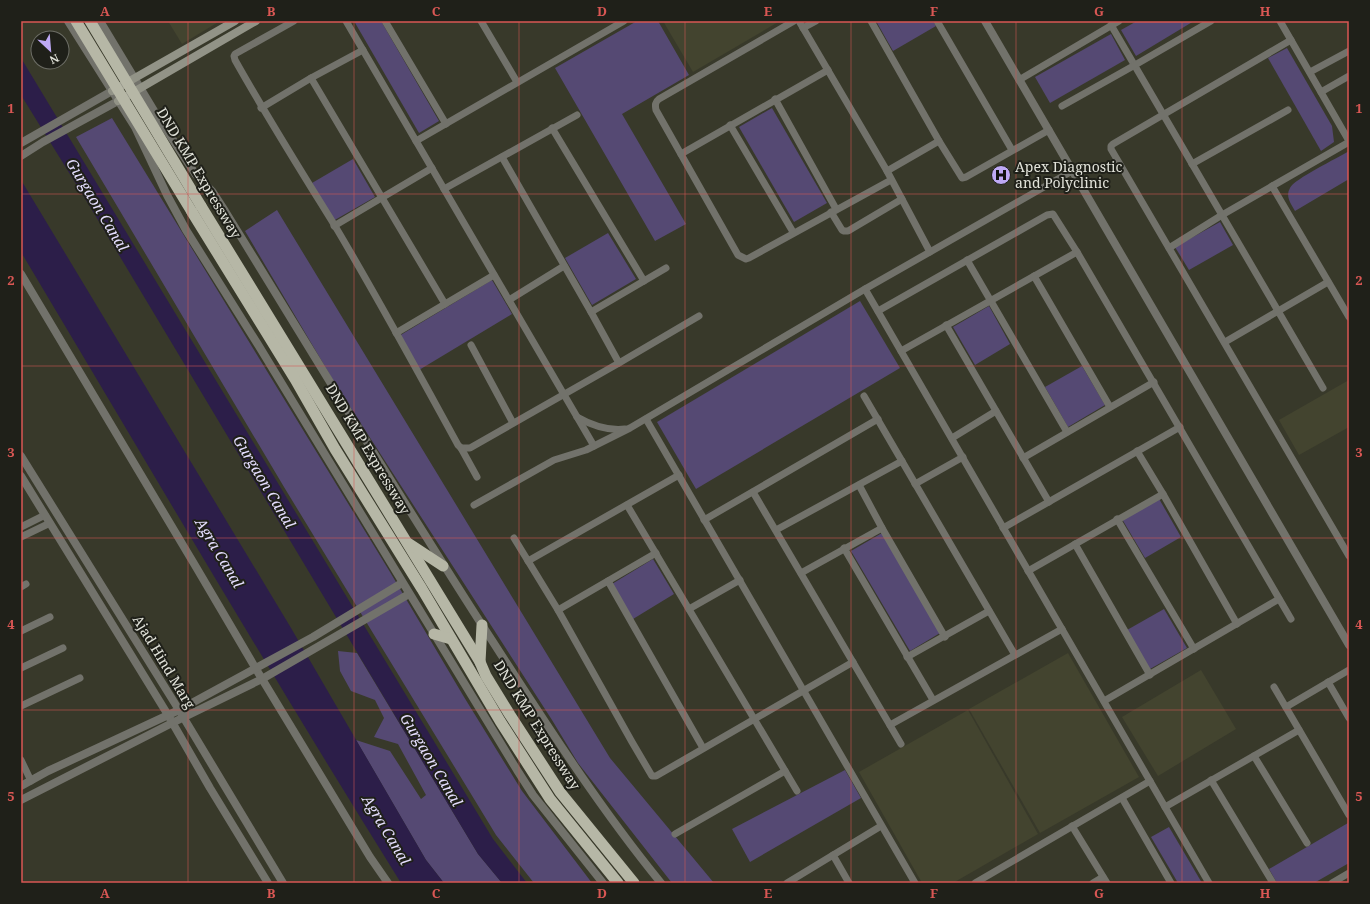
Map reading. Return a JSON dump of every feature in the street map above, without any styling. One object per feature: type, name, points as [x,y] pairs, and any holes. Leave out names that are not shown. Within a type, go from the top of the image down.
[{"type":"highway","name":"DND KMP Expressway","points":[[76,21],[406,542],[480,662],[486,676],[510,715],[560,792],[634,883]]},
{"type":"highway","name":"DND KMP Expressway","points":[[90,21],[196,209],[335,449],[422,589],[500,721],[550,799],[618,883]]},
{"type":"highway","points":[[406,542],[443,566]]},
{"type":"highway","points":[[480,662],[482,625]]},
{"type":"highway","points":[[434,634],[451,639]]},
{"type":"main road","points":[[112,91],[235,21]]},
{"type":"main road","points":[[118,101],[256,21]]},
{"type":"street","points":[[68,21],[135,127],[167,196],[186,230],[533,795],[603,883]]},
{"type":"street","points":[[100,21],[156,114],[196,175],[212,191],[225,211],[443,566],[572,763],[637,854],[661,883]]},
{"type":"street","points":[[294,21],[234,56],[235,60],[396,333],[477,478]]},
{"type":"street","points":[[346,21],[594,446]]},
{"type":"street","points":[[385,21],[446,124]]},
{"type":"street","points":[[481,21],[517,82]]},
{"type":"street","points":[[416,141],[624,21]]},
{"type":"street","points":[[794,21],[656,101],[656,110],[738,255],[742,258],[749,258],[793,232],[891,180]]},
{"type":"street","points":[[799,21],[887,171],[930,252]]},
{"type":"street","points":[[804,28],[816,21]]},
{"type":"street","points":[[871,21],[960,176],[964,178],[1049,130]]},
{"type":"street","points":[[937,21],[1012,150]]},
{"type":"street","points":[[986,21],[1349,645]]},
{"type":"street","points":[[1019,80],[1119,21]]},
{"type":"street","points":[[1062,106],[1211,21]]},
{"type":"street","points":[[1169,248],[1222,215],[1349,142],[1280,21]]},
{"type":"street","points":[[1111,25],[1323,388]]},
{"type":"street","points":[[1291,40],[1113,144],[1111,149],[1349,556]]},
{"type":"street","points":[[262,108],[311,78],[363,50]]},
{"type":"street","points":[[1310,72],[1349,51]]},
{"type":"street","points":[[682,154],[775,99],[828,70]]},
{"type":"street","points":[[1321,92],[1349,76]]},
{"type":"street","points":[[311,78],[445,304]]},
{"type":"street","points":[[29,152],[22,142],[112,91]]},
{"type":"street","points":[[775,99],[834,210],[842,230],[848,231],[902,199]]},
{"type":"street","points":[[21,156],[43,142],[118,101]]},
{"type":"street","points":[[1192,164],[1288,110]]},
{"type":"street","points":[[444,190],[577,115]]},
{"type":"street","points":[[730,125],[793,232]]},
{"type":"street","points":[[552,128],[644,281]]},
{"type":"street","points":[[887,171],[939,141]]},
{"type":"street","points":[[502,157],[619,363]]},
{"type":"street","points":[[334,226],[432,168]]},
{"type":"street","points":[[474,506],[554,460],[579,453],[630,428],[865,289],[1072,171]]},
{"type":"street","points":[[1272,186],[1328,282],[1346,305],[1349,317]]},
{"type":"street","points":[[878,311],[1050,214],[1055,216],[1154,382],[1291,619]]},
{"type":"street","points":[[901,350],[1077,252]]},
{"type":"street","points":[[967,260],[1067,432]]},
{"type":"street","points":[[509,300],[564,266]]},
{"type":"street","points":[[591,312],[666,268]]},
{"type":"street","points":[[21,274],[188,553],[266,677],[370,857],[388,883]]},
{"type":"street","points":[[396,333],[494,275]]},
{"type":"street","points":[[1034,276],[1110,408]]},
{"type":"street","points":[[1225,342],[1328,282]]},
{"type":"street","points":[[865,289],[1209,883]]},
{"type":"street","points":[[461,448],[470,448],[699,316]]},
{"type":"street","points":[[946,325],[1049,502]]},
{"type":"street","points":[[471,345],[513,423]]},
{"type":"street","points":[[1023,458],[1154,382]]},
{"type":"street","points":[[864,396],[1015,655]]},
{"type":"street","points":[[952,438],[996,411]]},
{"type":"street","points":[[577,417],[587,423],[608,429],[630,428]]},
{"type":"street","points":[[646,419],[915,883]]},
{"type":"street","points":[[704,520],[878,419]]},
{"type":"street","points":[[1004,528],[1180,427]]},
{"type":"street","points":[[1137,451],[1237,624]]},
{"type":"street","name":"Ajad Hind Marg","points":[[21,456],[181,714],[283,883]]},
{"type":"street","points":[[916,484],[962,457]]},
{"type":"street","points":[[776,530],[902,461]]},
{"type":"street","points":[[528,561],[679,475]]},
{"type":"street","points":[[21,476],[170,719],[268,883]]},
{"type":"street","points":[[859,485],[945,637]]},
{"type":"street","points":[[753,492],[901,744]]},
{"type":"street","points":[[1028,571],[1162,494]]},
{"type":"street","points":[[627,505],[797,791]]},
{"type":"street","points":[[21,527],[45,515]]},
{"type":"street","points":[[1117,519],[1194,648]]},
{"type":"street","points":[[21,537],[50,523]]},
{"type":"street","points":[[801,573],[882,528]]},
{"type":"street","points":[[514,538],[558,610],[652,776],[656,776],[853,662]]},
{"type":"street","points":[[1075,544],[1150,674]]},
{"type":"street","points":[[844,548],[932,700]]},
{"type":"street","points":[[558,610],[656,553]]},
{"type":"street","points":[[689,609],[740,580]]},
{"type":"street","points":[[608,581],[704,748]]},
{"type":"street","points":[[181,714],[402,583]]},
{"type":"street","points":[[21,786],[48,771],[266,677],[409,594]]},
{"type":"street","points":[[1104,701],[1279,599]]},
{"type":"street","points":[[907,657],[989,611]]},
{"type":"street","points":[[21,631],[50,617]]},
{"type":"street","points":[[890,725],[932,700],[1062,629]]},
{"type":"street","points":[[313,637],[318,648]]},
{"type":"street","points":[[21,668],[63,648]]},
{"type":"street","points":[[1286,707],[1349,670]]},
{"type":"street","points":[[21,706],[80,678]]},
{"type":"street","points":[[1328,682],[1349,718]]},
{"type":"street","points":[[1274,688],[1349,814]]},
{"type":"street","points":[[21,800],[170,719]]},
{"type":"street","points":[[1164,807],[1299,730]]},
{"type":"street","points":[[1254,756],[1307,843]]},
{"type":"street","points":[[21,760],[31,781]]},
{"type":"street","points":[[675,834],[785,771]]},
{"type":"street","points":[[1211,780],[1273,883]]},
{"type":"street","points":[[975,883],[1150,781]]},
{"type":"street","points":[[1122,798],[1171,883]]},
{"type":"street","points":[[787,883],[881,826]]},
{"type":"street","points":[[1072,826],[1105,880],[1093,883]]},
{"type":"street","points":[[833,855],[849,883]]},
{"type":"street","points":[[1332,883],[1349,873]]},
{"type":"shaded area","points":[[168,21],[220,21],[182,44]]},
{"type":"shaded area","points":[[354,21],[381,21],[439,121],[419,133]]},
{"type":"shaded area","points":[[637,21],[658,21],[689,75],[622,114],[686,224],[655,241],[555,68]]},
{"type":"shaded area","points":[[663,21],[780,21],[693,72]]},
{"type":"shaded area","points":[[876,21],[933,21],[936,26],[893,51]]},
{"type":"shaded area","points":[[1137,21],[1194,21],[1136,56],[1121,30]]},
{"type":"shaded area","points":[[1111,34],[1125,60],[1050,103],[1035,77]]},
{"type":"shaded area","points":[[1287,48],[1332,126],[1334,142],[1321,151],[1268,58]]},
{"type":"shaded area","points":[[772,108],[827,203],[794,222],[739,127]]},
{"type":"shaded area","points":[[112,118],[390,572],[522,791],[592,883],[534,883],[496,835],[284,487],[76,137]]},
{"type":"shaded area","points":[[1349,151],[1349,179],[1295,211],[1289,200],[1288,194],[1293,184],[1299,179]]},
{"type":"shaded area","points":[[353,159],[375,197],[333,221],[312,183]]},
{"type":"shaded area","points":[[277,210],[610,758],[714,883],[672,883],[578,763],[552,720],[336,385],[245,231]]},
{"type":"shaded area","points":[[1220,222],[1233,245],[1189,270],[1175,247]]},
{"type":"shaded area","points":[[608,233],[636,279],[592,305],[565,258]]},
{"type":"shaded area","points":[[492,280],[512,314],[419,370],[399,336]]},
{"type":"shaded area","points":[[860,301],[900,368],[696,489],[657,422]]},
{"type":"shaded area","points":[[989,306],[1010,344],[975,365],[953,327]]},
{"type":"shaded area","points":[[1082,366],[1105,405],[1068,427],[1045,387]]},
{"type":"shaded area","points":[[1349,380],[1349,427],[1299,455],[1279,420]]},
{"type":"shaded area","points":[[1158,497],[1181,537],[1145,558],[1122,519]]},
{"type":"shaded area","points":[[882,533],[940,633],[910,651],[851,551]]},
{"type":"shaded area","points":[[653,559],[674,594],[633,619],[612,584]]},
{"type":"shaded area","points":[[1164,609],[1187,648],[1150,669],[1127,630]]},
{"type":"shaded area","points":[[338,651],[357,653],[478,854],[502,883],[444,883],[426,860],[356,740],[390,751],[421,799],[426,795],[398,744],[374,737],[384,718],[375,700],[351,691],[340,671]]},
{"type":"shaded area","points":[[1068,653],[1139,777],[1040,833],[969,709]]},
{"type":"shaded area","points":[[1201,670],[1236,729],[1158,776],[1122,717]]},
{"type":"shaded area","points":[[968,710],[1038,834],[953,883],[922,883],[859,772]]},
{"type":"shaded area","points":[[845,770],[861,798],[750,862],[732,829]]},
{"type":"shaded area","points":[[1348,823],[1349,863],[1314,883],[1277,883],[1269,869]]},
{"type":"shaded area","points":[[1169,827],[1202,883],[1178,883],[1151,837]]},
{"type":"water","name":"Gurgaon Canal","points":[[21,58],[493,839],[527,883],[502,883],[478,854],[89,205],[21,95]]},
{"type":"water","name":"Agra Canal","points":[[21,180],[291,628],[426,860],[444,883],[401,883],[257,648],[21,252]]},
{"type":"place","name":"Apex Diagnostic and Polyclinic","points":[[1001,175]]}]
